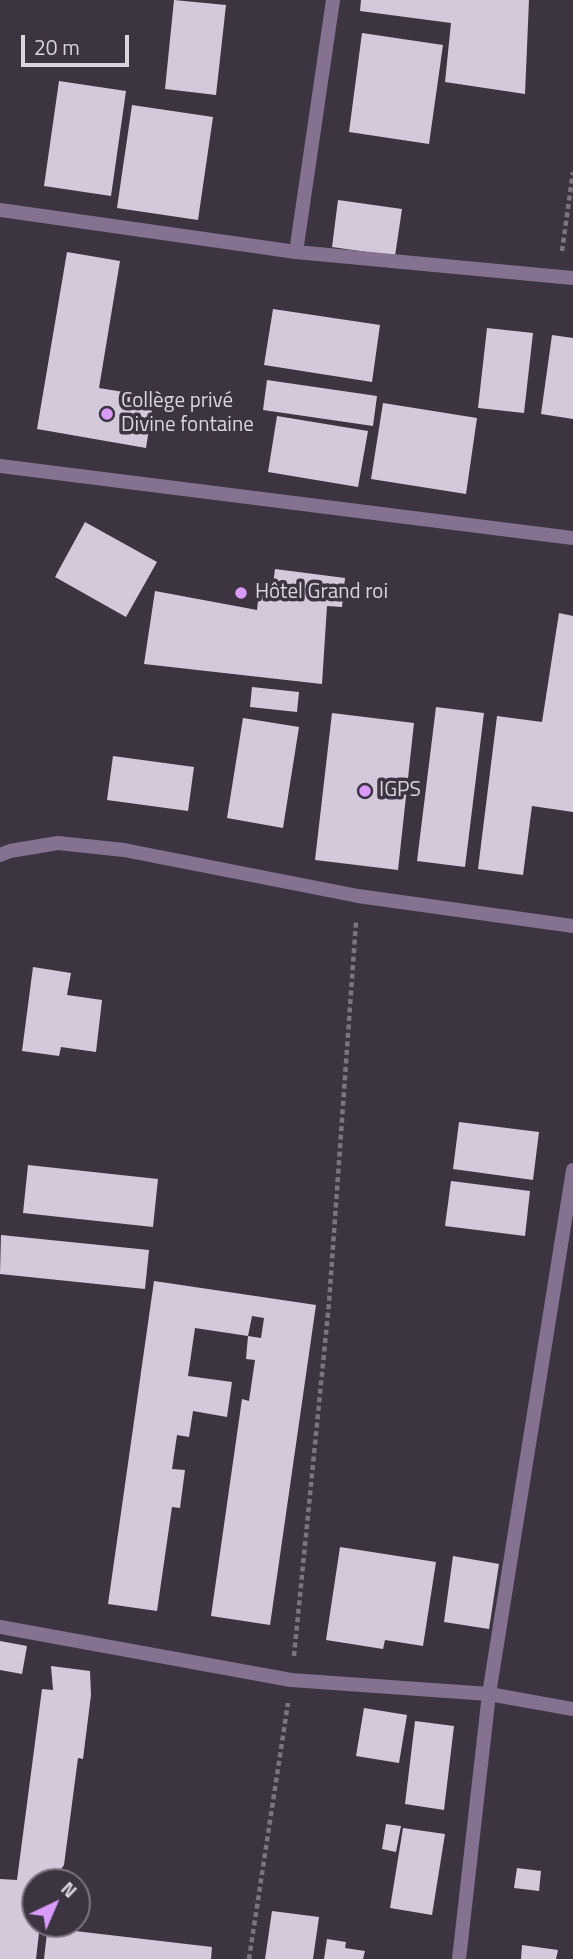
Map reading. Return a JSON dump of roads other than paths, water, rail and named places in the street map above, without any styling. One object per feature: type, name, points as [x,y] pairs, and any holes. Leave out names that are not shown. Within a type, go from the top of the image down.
[{"type":"street","points":[[296,253],[333,0]]},
{"type":"street","points":[[0,210],[296,253],[566,277]]},
{"type":"street","points":[[0,466],[573,538]]},
{"type":"street","points":[[0,855],[58,843],[124,850],[358,896],[573,926]]},
{"type":"street","points":[[459,1959],[489,1695],[573,1170]]},
{"type":"street","points":[[0,1627],[291,1680],[489,1695],[573,1709]]},
{"type":"place","name":"Collège privé Divine fontaine","points":[[107,414]]},
{"type":"place","name":"Hôtel Grand roi","points":[[241,593]]},
{"type":"place","name":"IGPS","points":[[365,791]]}]
